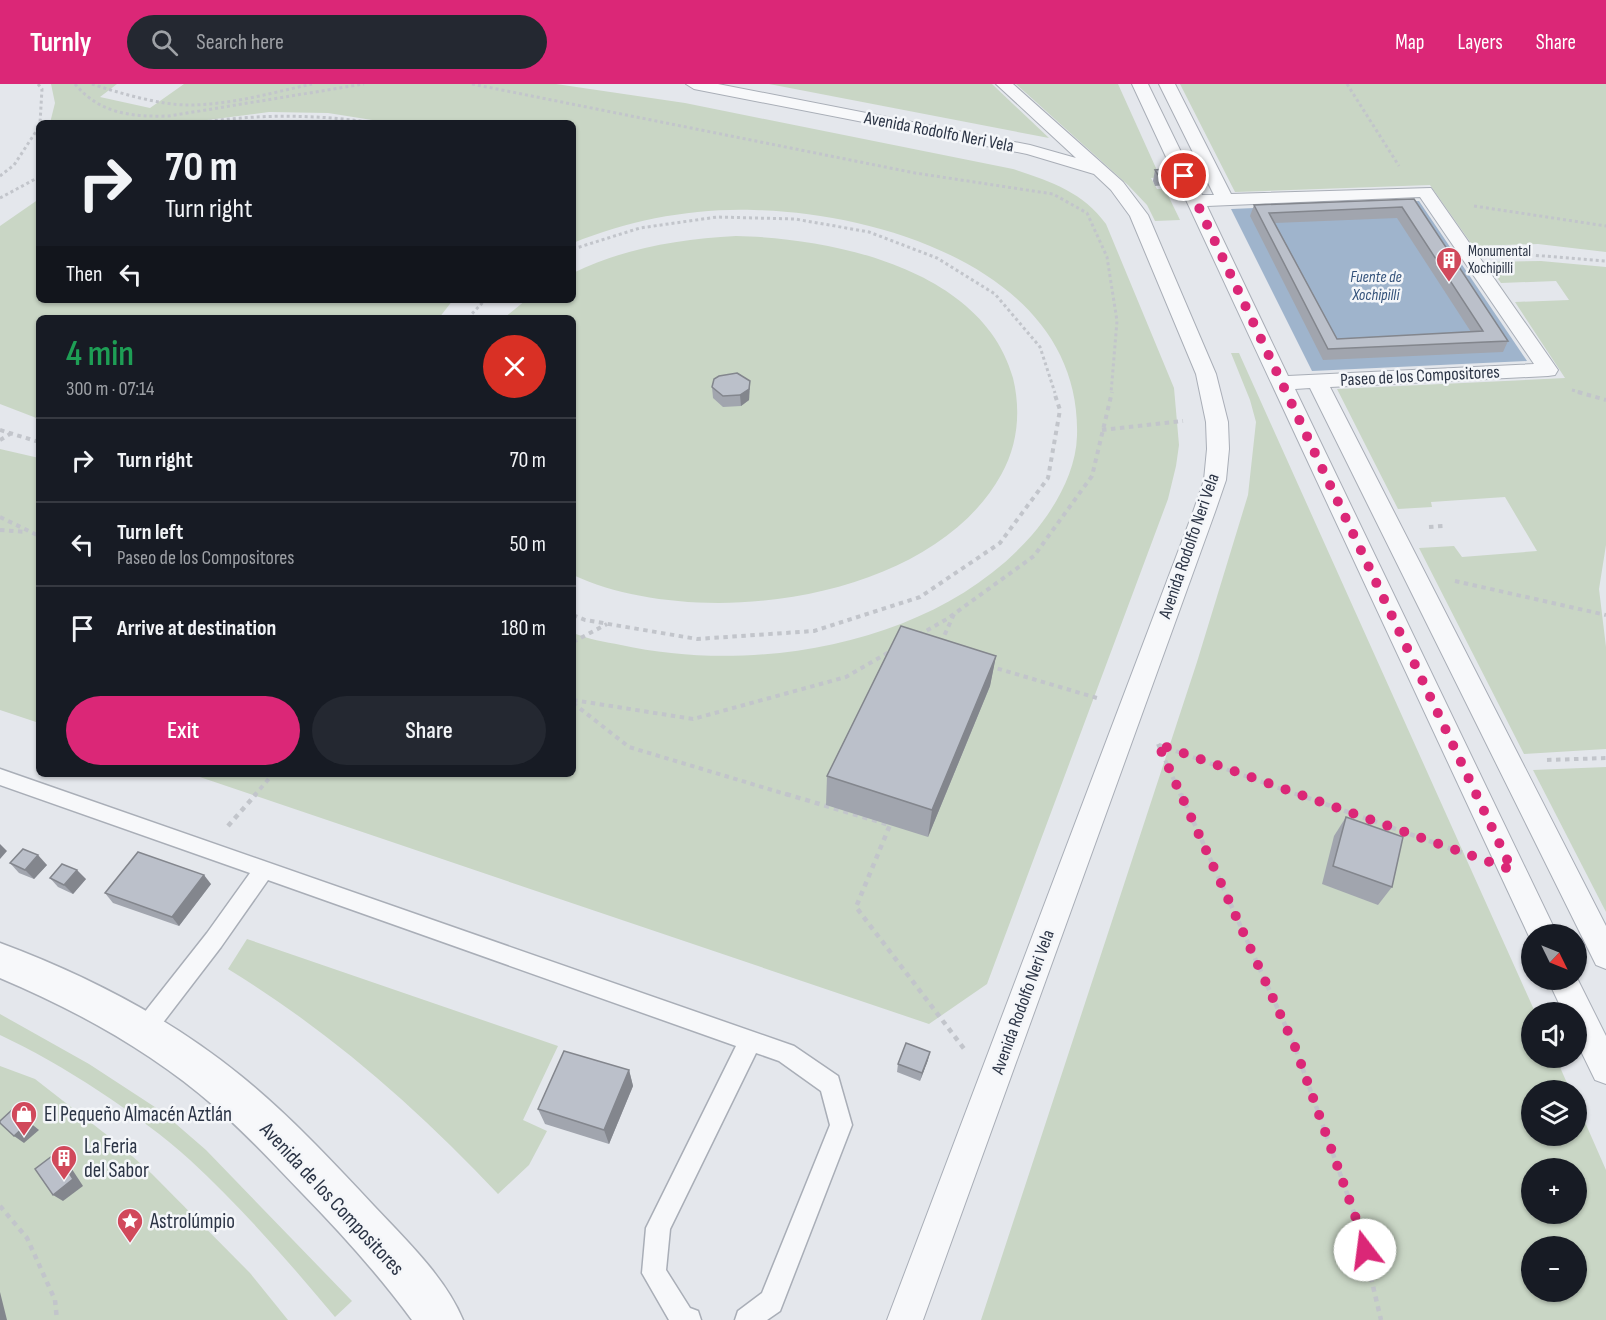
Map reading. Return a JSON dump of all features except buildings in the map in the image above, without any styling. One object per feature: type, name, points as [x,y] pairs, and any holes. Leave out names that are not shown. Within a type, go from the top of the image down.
[{"type":"street","name":"Avenida Rodolfo Neri Vela","points":[[694,84],[1030,150],[1100,170],[1130,200],[1139,215],[1206,374],[1217,422],[1218,449],[1215,480],[905,1320]]},
{"type":"street","points":[[1004,84],[1100,170]]},
{"type":"street","points":[[1140,84],[1537,924]]},
{"type":"street","points":[[1167,84],[1225,200]]},
{"type":"street","points":[[1196,201],[1415,192]]},
{"type":"street","name":"Paseo de los Compositores","points":[[1415,192],[1425,192],[1548,369],[1317,381],[1606,956]]},
{"type":"street","points":[[1282,383],[1317,381]]},
{"type":"street","name":"Avenida de los Compositores","points":[[0,960],[49,979],[144,1030],[214,1080],[279,1139],[345,1206],[420,1292],[440,1320]]},
{"type":"street","points":[[1568,990],[1606,1069]]},
{"type":"lane","points":[[0,777],[786,1053],[830,1084],[841,1125],[771,1302],[747,1320]]},
{"type":"lane","points":[[144,1030],[214,940],[263,871]]},
{"type":"lane","points":[[688,1320],[683,1318],[654,1273],[658,1228],[750,1041]]},
{"type":"path","points":[[38,84],[42,89],[40,120]]},
{"type":"path","points":[[75,84],[81,94],[111,112],[137,116],[169,116],[364,84]]},
{"type":"path","points":[[92,84],[131,96],[186,105],[229,102],[312,84]]},
{"type":"path","points":[[472,84],[915,173],[1053,194],[1087,213],[1107,257],[1117,321],[1112,391],[1092,477],[1034,556],[954,614],[917,636]]},
{"type":"path","points":[[1347,84],[1415,192]]},
{"type":"path","points":[[224,120],[270,115],[336,116],[358,120]]},
{"type":"path","points":[[0,176],[14,165],[36,131]]},
{"type":"path","points":[[0,198],[36,179]]},
{"type":"path","points":[[1434,204],[1484,206],[1576,223],[1606,226]]},
{"type":"path","points":[[576,248],[640,228],[717,217],[795,219],[869,232],[937,258],[995,294],[1040,348],[1060,410],[1048,478],[1000,543],[920,597],[814,631],[697,639],[585,620],[576,616]]},
{"type":"path","points":[[1466,251],[1606,261]]},
{"type":"path","points":[[471,315],[482,303]]},
{"type":"path","points":[[1102,430],[1187,420]]},
{"type":"path","points":[[0,430],[36,441]]},
{"type":"path","points":[[0,440],[10,434]]},
{"type":"path","points":[[0,516],[36,534]]},
{"type":"path","points":[[0,530],[31,532]]},
{"type":"path","points":[[1413,572],[1606,615]]},
{"type":"path","points":[[938,650],[954,614]]},
{"type":"path","points":[[576,640],[608,624]]},
{"type":"path","points":[[576,702],[693,719],[846,677],[896,648]]},
{"type":"path","points":[[986,665],[1101,699]]},
{"type":"path","points":[[576,704],[630,747],[890,825],[856,907],[966,1052]]},
{"type":"path","points":[[1382,1320],[1359,1227],[1295,1047],[1158,744],[1512,870]]},
{"type":"path","points":[[1508,762],[1606,758]]},
{"type":"path","points":[[207,851],[270,777]]},
{"type":"path","points":[[0,1206],[27,1238],[55,1300],[57,1320]]},
{"type":"green space","points":[[51,84],[117,84],[100,97],[150,108],[184,84],[556,84],[685,103],[1013,169],[1065,189],[1097,213],[1106,224],[1174,388],[1179,445],[1168,499],[987,984],[929,1024],[200,777],[576,777],[576,634],[621,645],[674,653],[729,656],[786,652],[842,642],[896,626],[947,602],[993,572],[1032,535],[1049,513],[1063,489],[1076,449],[1077,436],[1070,380],[1047,333],[1012,294],[966,263],[915,240],[860,224],[806,214],[754,210],[685,213],[639,222],[576,242],[576,120],[372,120],[328,113],[269,112],[207,120],[51,120],[55,103]]},
{"type":"green space","points":[[769,84],[992,84],[1049,138]]},
{"type":"green space","points":[[1016,84],[1118,84],[1160,177],[1151,178],[1157,189],[1165,189],[1180,220],[1155,221],[1147,205],[1128,185]]},
{"type":"green space","points":[[1180,84],[1606,84],[1606,252],[1538,244],[1473,246],[1430,185],[1235,192]]},
{"type":"green space","points":[[36,201],[36,303],[451,303],[441,315],[36,315],[36,418],[0,404],[0,226]]},
{"type":"green space","points":[[736,236],[775,238],[858,253],[900,267],[938,286],[971,310],[996,341],[1013,378],[1017,415],[1014,440],[1007,464],[967,518],[921,553],[867,578],[807,594],[744,602],[682,601],[624,592],[576,576],[576,315],[508,315],[522,303],[576,303],[576,272],[592,264],[653,246]]},
{"type":"green space","points":[[1541,261],[1606,267],[1606,545],[1599,589],[1606,647],[1606,749],[1524,754],[1419,548],[1454,546],[1462,557],[1537,551],[1505,497],[1431,502],[1432,507],[1398,509],[1337,389],[1565,378],[1515,302],[1569,300],[1556,281],[1501,283],[1486,262]]},
{"type":"green space","points":[[1231,353],[1239,353],[1521,981],[1521,990],[1525,990],[1531,1002],[1521,1002],[1521,1068],[1560,1068],[1566,1080],[1521,1080],[1521,1146],[1587,1146],[1587,1127],[1606,1170],[1606,1320],[981,1320],[1197,662],[1248,495],[1256,422],[1250,400]]},
{"type":"green space","points":[[0,449],[36,457],[36,722],[0,710]]},
{"type":"green space","points":[[1606,767],[1606,912],[1533,770]]},
{"type":"green space","points":[[247,939],[558,1046],[523,1120],[547,1131],[529,1165],[498,1194],[436,1131],[370,1072],[301,1018],[228,969]]},
{"type":"green space","points":[[0,1014],[89,1064],[161,1111],[206,1150],[352,1301],[335,1317],[265,1236],[190,1160],[148,1125],[99,1091],[49,1060],[0,1035]]},
{"type":"green space","points":[[0,1066],[35,1079],[121,1146],[250,1273],[288,1320],[0,1320]]},
{"type":"water","name":"Fuente de Xochipilli","points":[[1419,201],[1527,361],[1312,371],[1231,209]]},
{"type":"place","name":"Monumental Xochipilli","points":[[1449,283]]},
{"type":"place","name":"El Pequeño Almacén Aztlán","points":[[24,1137]]},
{"type":"place","name":"La Feria del Sabor","points":[[64,1181]]},
{"type":"place","name":"Astrolúmpio","points":[[130,1244]]},
{"type":"route","points":[[1184,176],[1512,870],[1158,744],[1295,1047],[1359,1227],[1365,1250]]}]
